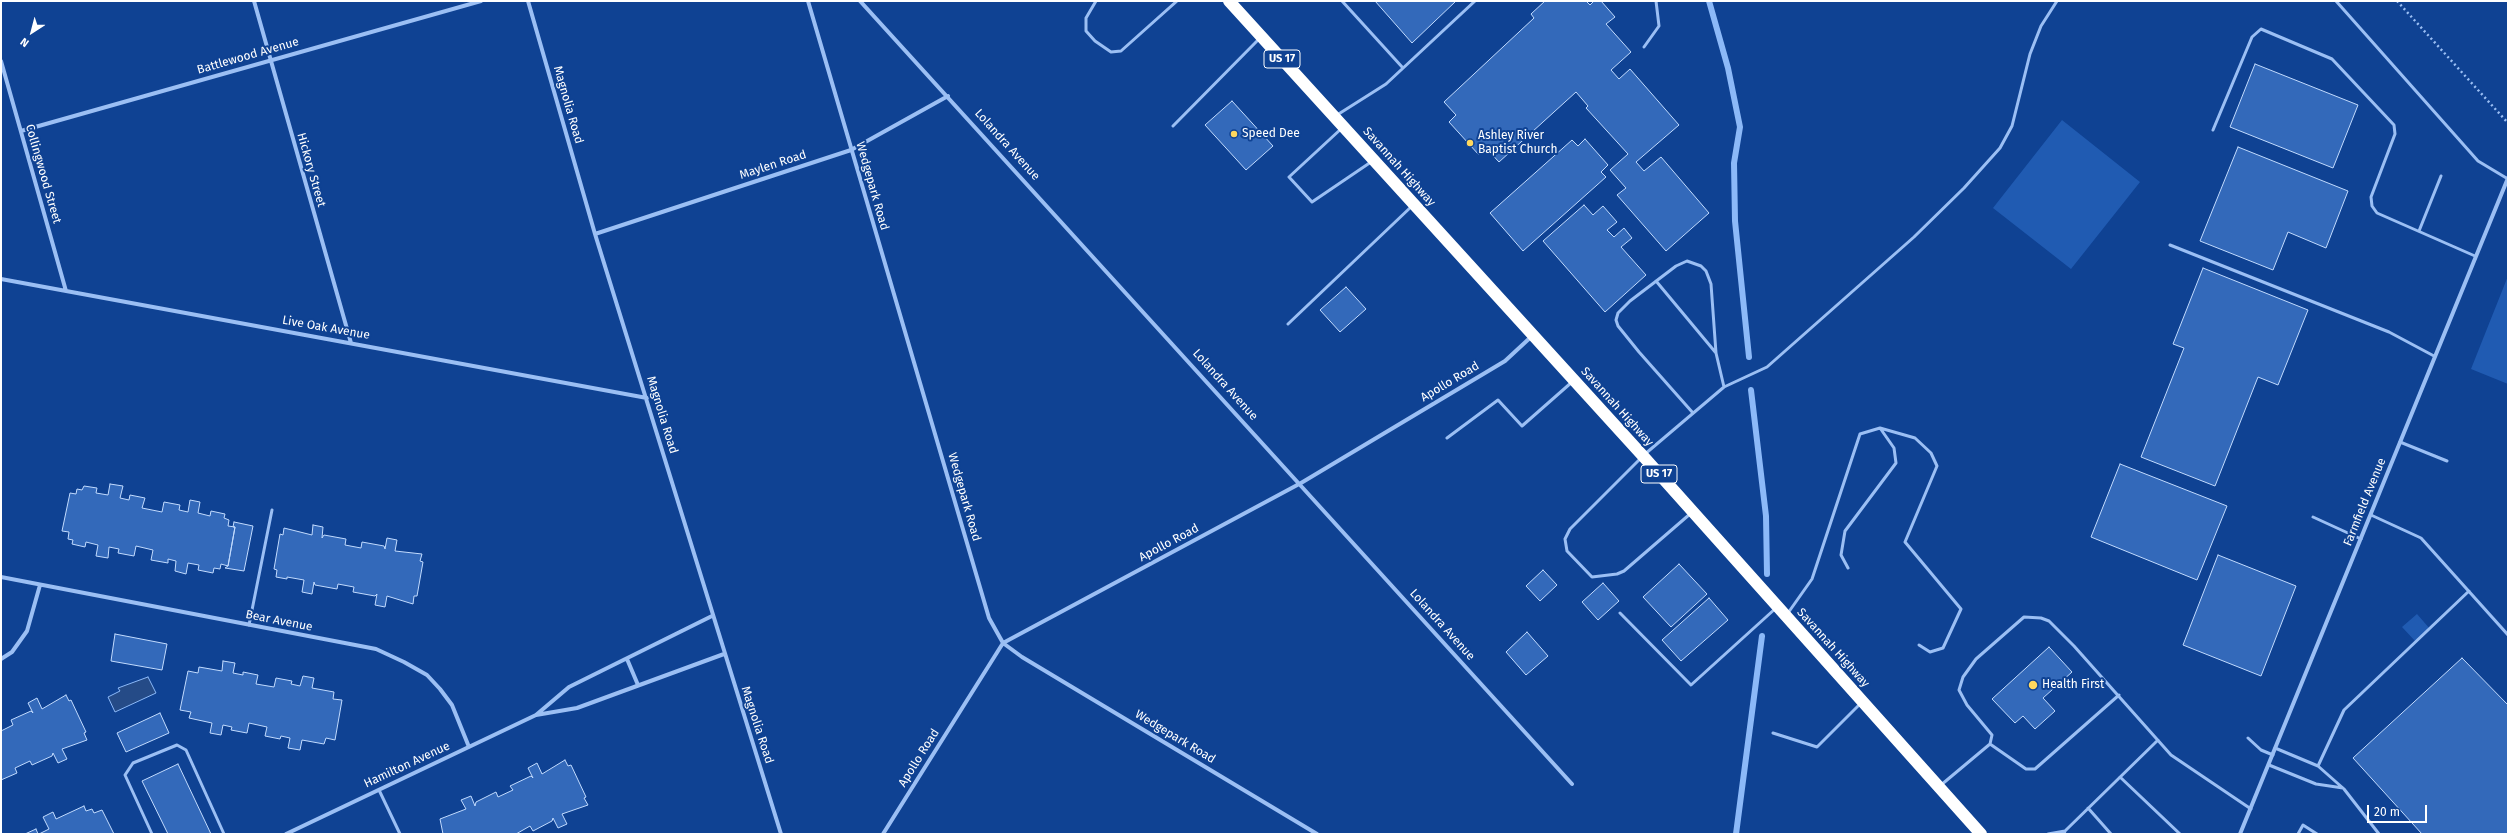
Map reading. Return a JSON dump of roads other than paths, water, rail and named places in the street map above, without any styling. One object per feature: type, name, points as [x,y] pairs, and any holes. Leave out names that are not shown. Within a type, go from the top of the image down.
[{"type":"highway","name":"Savannah Highway","points":[[1229,1],[1532,336],[1643,456],[1981,834]]},
{"type":"street","name":"Hickory Street","points":[[254,1],[351,343]]},
{"type":"street","name":"Battlewood Avenue","points":[[21,131],[482,1]]},
{"type":"street","name":"Magnolia Road","points":[[528,1],[595,234],[647,398],[712,616],[781,834]]},
{"type":"street","name":"Wedgepark Road","points":[[808,1],[989,618],[1003,643],[1022,657],[1317,834]]},
{"type":"street","name":"Lolandra Avenue","points":[[860,1],[1301,483],[1572,784]]},
{"type":"street","name":"Collingwood Street","points":[[1,61],[66,291]]},
{"type":"street","name":"Maylen Road","points":[[595,234],[851,150],[948,96]]},
{"type":"street","name":"Farmfield Avenue","points":[[2240,834],[2362,539],[2434,356],[2508,178]]},
{"type":"street","name":"Live Oak Avenue","points":[[1,279],[647,398]]},
{"type":"street","name":"Apollo Road","points":[[883,834],[1003,643],[1301,483],[1504,361],[1532,336]]},
{"type":"street","name":"Bear Avenue","points":[[1,577],[376,649],[427,675],[452,705],[469,747]]},
{"type":"street","points":[[1,659],[12,652],[27,631],[40,585]]},
{"type":"street","name":"Hamilton Avenue","points":[[286,834],[536,715],[569,687],[712,616]]},
{"type":"street","name":"Hamilton Avenue","points":[[536,715],[577,708],[724,654]]},
{"type":"street","points":[[627,658],[638,685]]},
{"type":"lane","points":[[1096,1],[1086,18],[1086,31],[1099,45],[1111,52],[1121,51],[1177,1]]},
{"type":"lane","points":[[1342,1],[1403,68]]},
{"type":"lane","points":[[1334,117],[1386,84],[1475,1]]},
{"type":"lane","points":[[1644,46],[1658,26],[1656,1]]},
{"type":"lane","points":[[1693,512],[1624,571],[1617,574],[1592,577],[1567,551],[1565,540],[1570,529],[1643,456],[1724,386],[1767,367],[1914,237],[1964,188],[2000,148],[2012,126],[2030,54],[2041,26],[2057,1]]},
{"type":"lane","points":[[2336,1],[2478,161],[2508,178]]},
{"type":"lane","points":[[2213,130],[2252,37],[2261,29],[2332,59],[2394,125],[2395,134],[2371,197],[2372,206],[2377,213],[2419,230],[2475,256]]},
{"type":"lane","points":[[1173,126],[1261,36]]},
{"type":"lane","points":[[1343,127],[1289,177],[1312,202],[1374,161]]},
{"type":"lane","points":[[2419,230],[2441,176]]},
{"type":"lane","points":[[1288,324],[1414,205]]},
{"type":"lane","points":[[2170,245],[2389,332],[2434,356]]},
{"type":"lane","points":[[1693,413],[1635,347],[1618,326],[1616,320],[1618,312],[1676,266],[1687,261],[1701,266],[1706,272],[1711,284],[1716,353],[1724,386]]},
{"type":"lane","points":[[1656,281],[1716,353]]},
{"type":"lane","points":[[1447,438],[1498,400],[1522,426],[1574,381]]},
{"type":"lane","points":[[1848,568],[1841,555],[1845,531],[1896,463],[1894,448],[1880,428]]},
{"type":"lane","points":[[1786,616],[1812,580],[1860,434],[1880,428],[1915,438],[1931,453],[1937,466],[1905,542],[1961,609],[1943,648],[1930,652],[1919,645]]},
{"type":"lane","points":[[2400,442],[2447,461]]},
{"type":"lane","points":[[249,625],[272,510]]},
{"type":"lane","points":[[2371,515],[2421,538],[2508,635]]},
{"type":"lane","points":[[2313,518],[2362,539]]},
{"type":"lane","points":[[2318,766],[2344,710],[2469,591]]},
{"type":"lane","points":[[1620,613],[1691,685],[1777,606]]},
{"type":"lane","points":[[1939,787],[1990,744],[1992,735],[1967,705],[1959,690],[1963,677],[1976,659],[2024,617],[2049,621],[2119,695],[2171,755],[2251,809]]},
{"type":"lane","points":[[1990,744],[2026,769],[2034,769],[2119,695]]},
{"type":"lane","points":[[1772,733],[1817,747],[1862,701]]},
{"type":"lane","points":[[2248,738],[2261,750],[2273,756]]},
{"type":"lane","points":[[2048,834],[2064,833],[2158,740]]},
{"type":"lane","points":[[152,834],[125,775],[133,763],[177,745],[186,750],[224,834]]},
{"type":"lane","points":[[2275,748],[2318,766],[2344,789],[2379,834]]},
{"type":"lane","points":[[2269,765],[2316,784],[2344,789]]},
{"type":"lane","points":[[2120,777],[2180,834]]},
{"type":"lane","points":[[379,790],[400,834]]},
{"type":"lane","points":[[2088,808],[2111,834]]},
{"type":"lane","points":[[2298,834],[2303,825],[2317,834]]},
{"type":"lane","points":[[2371,834],[2375,830]]},
{"type":"waterway","points":[[1709,1],[1728,68],[1740,127],[1734,163],[1735,221],[1749,357]]},
{"type":"waterway","points":[[1751,390],[1766,516],[1767,574]]},
{"type":"waterway","points":[[1736,834],[1762,636]]},
{"type":"place","name":"Speed Dee","points":[[1234,134]]},
{"type":"place","name":"Ashley River Baptist Church","points":[[1470,143]]},
{"type":"place","name":"Health First","points":[[2033,685]]}]
